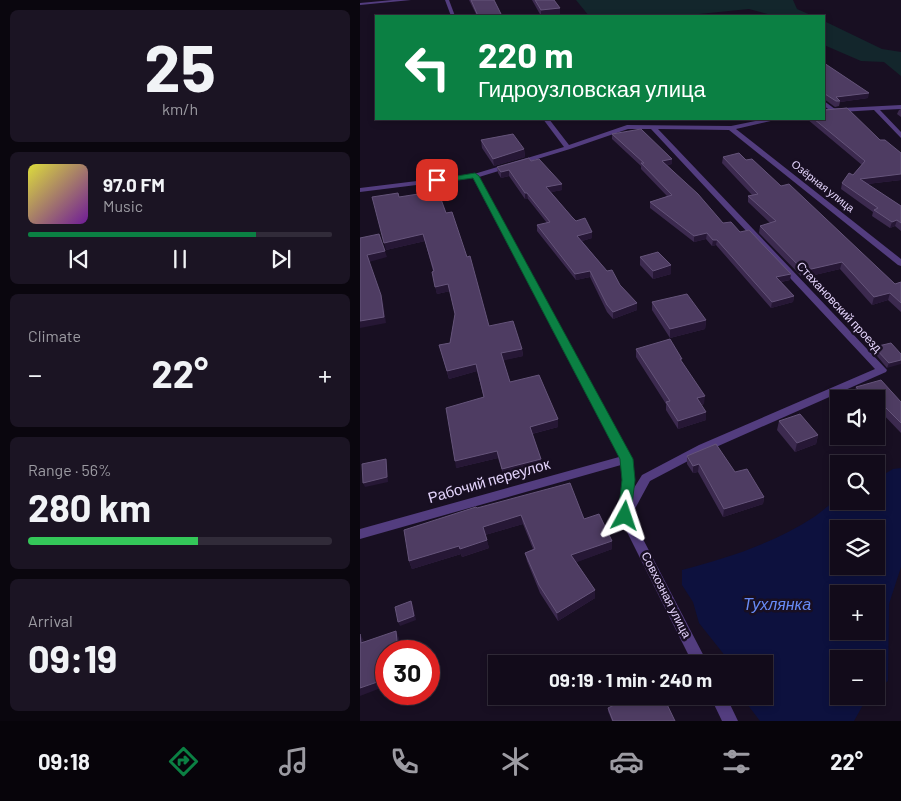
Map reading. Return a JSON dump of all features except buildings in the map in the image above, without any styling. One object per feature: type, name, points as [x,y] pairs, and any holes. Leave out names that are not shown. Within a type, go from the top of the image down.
[{"type":"street","points":[[360,4],[409,0]]},
{"type":"street","points":[[447,0],[453,15]]},
{"type":"street","points":[[825,104],[833,110]]},
{"type":"street","points":[[825,111],[901,107]]},
{"type":"street","points":[[876,109],[901,136]]},
{"type":"street","points":[[547,120],[568,148]]},
{"type":"street","points":[[360,190],[475,176],[627,128],[731,128],[768,120]]},
{"type":"street","name":"Стахановский проезд","points":[[625,516],[646,478],[703,448],[882,370],[653,128]]},
{"type":"street","name":"Озёрная улица","points":[[731,128],[900,260]]},
{"type":"street","points":[[475,176],[626,459],[628,480],[625,516]]},
{"type":"street","name":"Рабочий переулок","points":[[360,534],[626,459]]},
{"type":"street","name":"Совхозная улица","points":[[625,516],[696,655]]},
{"type":"street","points":[[722,705],[730,721]]},
{"type":"shaded area","points":[[576,0],[793,0],[797,9],[811,15],[771,15],[749,9],[689,15],[588,15]]},
{"type":"shaded area","points":[[825,21],[882,49],[901,52],[901,76],[884,62],[861,61],[825,45]]},
{"type":"water","name":"Тухлянка","points":[[901,468],[901,567],[889,604],[888,681],[885,683],[885,650],[830,650],[830,705],[863,705],[854,721],[760,721],[748,705],[773,705],[773,655],[724,655],[699,623],[693,602],[682,585],[682,570],[733,555],[783,535],[814,517],[830,505],[830,510],[885,510],[885,474],[893,469]]},
{"type":"route","points":[[437,180],[475,176],[626,459],[628,480],[625,516]]}]
